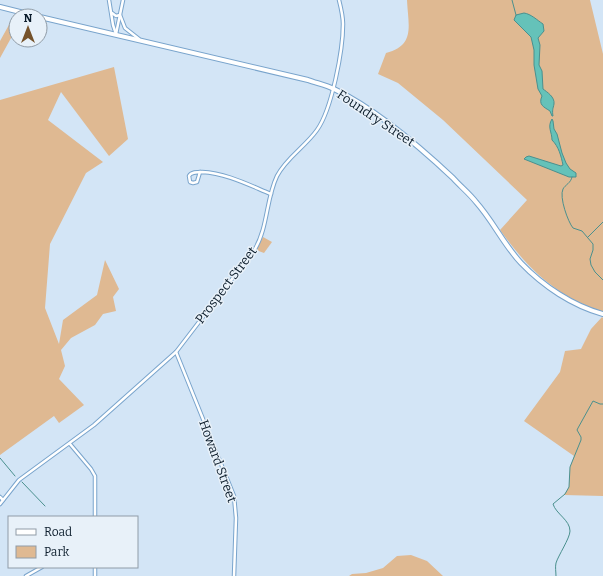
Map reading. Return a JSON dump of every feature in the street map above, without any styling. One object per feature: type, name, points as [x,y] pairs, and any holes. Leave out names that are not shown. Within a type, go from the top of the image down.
[{"type":"main road","name":"Foundry Street","points":[[48,19],[308,80],[333,88],[404,134],[435,161],[476,201],[521,263],[541,281],[580,306],[603,314]]},
{"type":"street","points":[[109,0],[116,35]]},
{"type":"street","points":[[116,35],[123,0]]},
{"type":"street","name":"Prospect Street","points":[[0,504],[19,480],[94,425],[176,352],[255,249],[261,234],[271,194],[282,167],[310,138],[319,126],[333,88],[343,30],[339,0]]},
{"type":"street","points":[[112,13],[115,16],[120,15]]},
{"type":"street","points":[[120,15],[127,30],[141,41]]},
{"type":"street","points":[[200,172],[197,182],[190,182],[188,177],[190,174],[200,172],[222,175],[271,194]]},
{"type":"street","name":"Howard Street","points":[[176,352],[234,496],[236,518],[234,576]]},
{"type":"street","points":[[70,444],[95,476],[96,516]]},
{"type":"street","points":[[0,497],[3,500]]},
{"type":"street","points":[[27,576],[40,568]]},
{"type":"green space","points":[[407,0],[590,0],[603,54],[603,312],[587,306],[558,290],[521,257],[500,230],[527,200],[443,120],[398,83],[378,74],[386,53],[402,45],[406,39],[409,26]]},
{"type":"green space","points":[[8,27],[8,44],[0,58],[0,41]]},
{"type":"green space","points":[[114,67],[128,139],[109,156],[61,92],[48,120],[103,162],[86,173],[50,244],[45,308],[59,344],[63,320],[97,295],[105,260],[119,289],[113,297],[116,311],[103,314],[95,325],[71,338],[61,350],[65,366],[59,379],[84,405],[59,423],[54,416],[0,455],[0,100]]},
{"type":"green space","points":[[263,237],[272,242],[264,253],[256,250]]},
{"type":"green space","points":[[602,317],[603,496],[564,495],[569,487],[570,467],[574,456],[524,421],[560,372],[565,351],[581,349],[591,329]]},
{"type":"green space","points":[[411,555],[427,561],[443,576],[349,576],[352,574],[366,573],[383,568],[397,556]]},
{"type":"shaded area","points":[[524,13],[532,16],[543,24],[544,31],[538,38],[540,45],[539,65],[542,71],[543,89],[554,101],[553,116],[550,111],[541,104],[542,96],[538,89],[534,65],[534,50],[531,37],[514,20],[516,15]]},
{"type":"shaded area","points":[[552,119],[566,163],[570,169],[576,173],[576,177],[569,177],[524,159],[529,156],[561,166],[563,165],[558,149],[552,140],[550,127]]},
{"type":"waterway","points":[[512,0],[516,15]]},
{"type":"waterway","points":[[572,177],[563,189],[562,193],[565,209],[573,228],[582,231],[593,244],[590,259],[591,265],[595,272],[603,280]]},
{"type":"waterway","points":[[588,237],[603,222]]},
{"type":"waterway","points":[[556,576],[556,563],[570,531],[568,524],[553,504],[565,494],[569,487],[570,467],[581,440],[577,430],[593,401],[603,404]]},
{"type":"waterway","points":[[0,458],[15,476]]},
{"type":"waterway","points":[[22,482],[45,506]]}]
